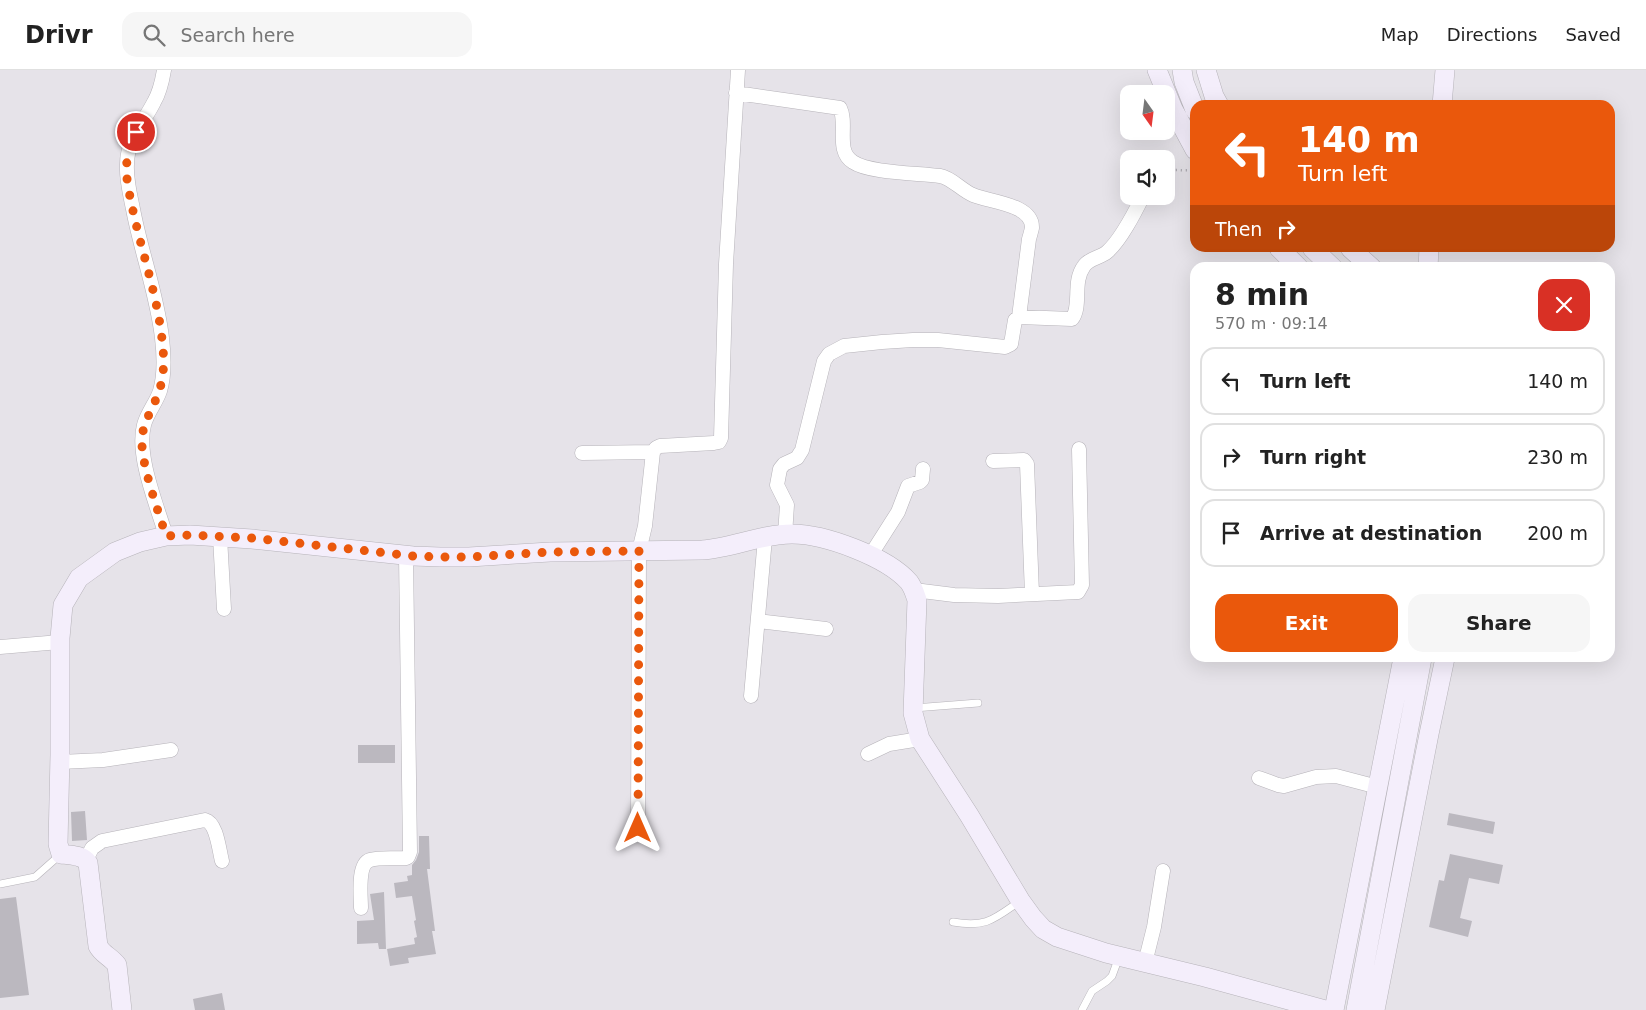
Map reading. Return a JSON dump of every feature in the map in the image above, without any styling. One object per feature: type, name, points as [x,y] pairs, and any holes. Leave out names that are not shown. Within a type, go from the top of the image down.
[{"type":"street","points":[[164,70],[162,86],[131,142],[126,162],[128,185],[137,233],[158,312],[162,340],[164,367],[160,391],[144,424],[142,440],[145,465],[166,536]]},
{"type":"street","points":[[638,828],[639,551],[645,526],[653,452],[660,446],[714,443],[719,442],[721,438],[726,264],[738,70]]},
{"type":"street","points":[[1157,70],[1173,109],[1190,141]]},
{"type":"street","points":[[1182,70],[1184,82],[1191,100]]},
{"type":"street","points":[[1206,70],[1216,100]]},
{"type":"street","points":[[1442,100],[1445,70]]},
{"type":"street","points":[[736,93],[840,108],[845,152],[853,162],[871,168],[942,177],[978,198],[1020,209],[1027,215],[1032,228],[1019,317],[1015,320],[1011,344],[1005,347],[938,340],[913,340],[844,346],[830,354],[824,361],[802,450],[797,458],[780,468],[777,485],[787,505],[785,535]]},
{"type":"street","points":[[1019,317],[1072,319],[1075,313],[1079,275],[1083,266],[1105,254],[1111,248],[1139,205]]},
{"type":"street","points":[[1283,252],[1292,262]]},
{"type":"street","points":[[1316,252],[1327,262]]},
{"type":"street","points":[[1354,252],[1365,262]]},
{"type":"street","points":[[914,590],[954,595],[1075,593],[1080,589],[1082,585],[1079,450]]},
{"type":"street","points":[[582,453],[653,452]]},
{"type":"street","points":[[993,461],[1024,460],[1027,464],[1032,594]]},
{"type":"street","points":[[870,556],[898,512],[907,487],[922,480],[923,469]]},
{"type":"street","points":[[122,1010],[117,965],[98,946],[88,863],[80,857],[61,854],[58,844],[60,642],[63,605],[79,578],[116,552],[140,542],[166,536],[252,538],[406,555],[469,557],[550,552],[716,549],[785,535],[807,535],[844,545],[888,565],[910,582],[916,600],[914,708],[916,730],[1020,900],[1043,929],[1056,937],[1075,944],[1145,963],[1205,976],[1325,1010]]},
{"type":"street","points":[[220,537],[224,609]]},
{"type":"street","points":[[751,696],[765,538]]},
{"type":"street","points":[[362,908],[361,874],[364,864],[369,860],[406,858],[410,852],[406,555]]},
{"type":"street","points":[[758,621],[826,629]]},
{"type":"street","points":[[0,647],[60,642]]},
{"type":"street","points":[[1334,1010],[1402,662]]},
{"type":"street","points":[[1356,1010],[1421,662]]},
{"type":"street","points":[[1375,1010],[1444,662]]},
{"type":"street","points":[[868,754],[889,744],[920,739]]},
{"type":"street","points":[[60,762],[104,760],[171,750]]},
{"type":"street","points":[[1260,778],[1284,786],[1316,777],[1336,776],[1378,787]]},
{"type":"street","points":[[86,860],[92,848],[102,841],[205,820],[209,821],[214,829],[222,861]]},
{"type":"street","points":[[1145,963],[1154,928],[1163,871]]},
{"type":"lane","points":[[914,708],[978,703]]},
{"type":"lane","points":[[0,884],[26,880],[35,876],[61,854]]},
{"type":"lane","points":[[953,922],[975,925],[983,923],[999,916],[1020,900]]},
{"type":"lane","points":[[1082,1010],[1092,991],[1108,981],[1112,976],[1119,956]]},
{"type":"path","points":[[1175,170],[1190,170]]},
{"type":"building","points":[[358,745],[395,745],[395,763],[358,763]]},
{"type":"building","points":[[85,811],[87,840],[72,841],[71,812]]},
{"type":"building","points":[[1449,813],[1495,822],[1493,834],[1447,825]]},
{"type":"building","points":[[419,836],[429,836],[430,869],[427,869],[435,931],[432,931],[436,954],[408,958],[409,963],[390,966],[387,949],[415,944],[414,938],[417,937],[412,896],[396,898],[394,883],[408,881],[407,876],[412,875],[412,865],[419,852]]},
{"type":"building","points":[[1450,854],[1503,865],[1499,884],[1469,878],[1460,918],[1472,921],[1468,937],[1429,927],[1439,880],[1444,881]]},
{"type":"building","points":[[384,892],[386,949],[379,949],[378,943],[357,944],[357,921],[374,920],[370,894]]},
{"type":"building","points":[[16,897],[29,995],[0,998],[0,899]]},
{"type":"building","points":[[222,993],[225,1010],[195,1010],[193,999]]},
{"type":"route","points":[[136,132],[131,142],[126,162],[128,185],[137,233],[158,312],[164,367],[160,391],[144,424],[142,440],[145,465],[166,536],[190,535],[252,538],[413,556],[440,557],[550,552],[639,551],[638,828]]}]
